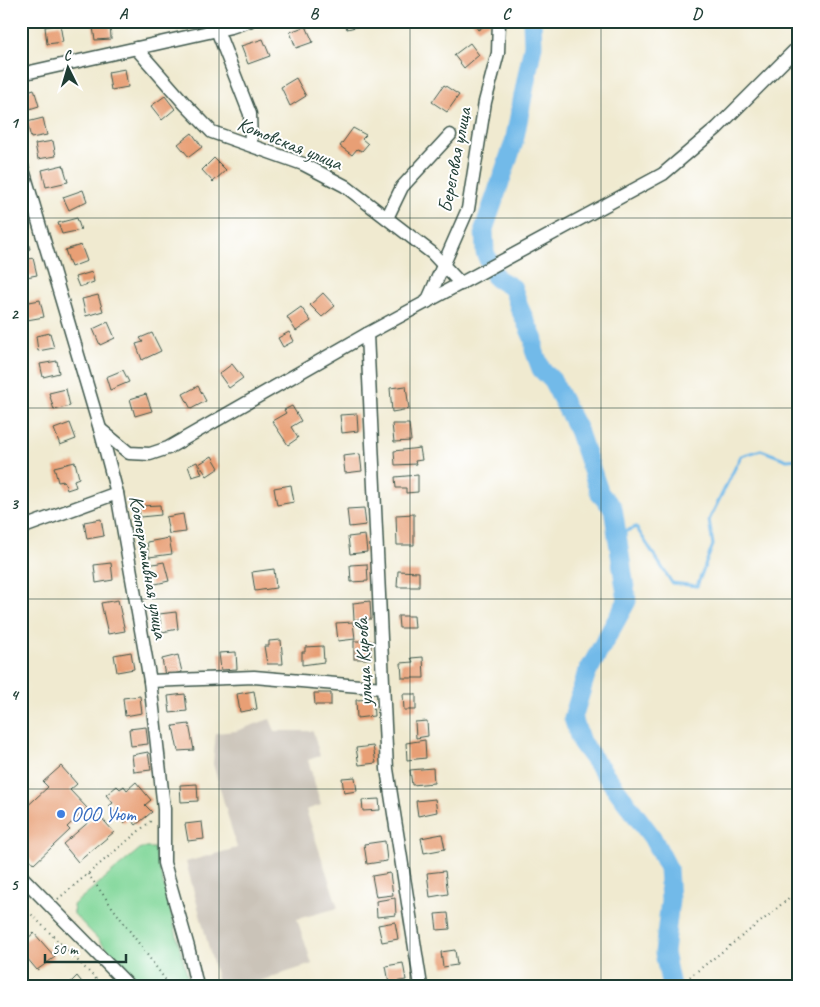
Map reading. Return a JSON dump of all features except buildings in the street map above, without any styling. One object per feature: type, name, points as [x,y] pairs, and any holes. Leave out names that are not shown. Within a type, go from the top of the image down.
[{"type":"street","points":[[21,74],[136,48],[216,26],[249,21]]},
{"type":"street","name":"Береговая улица","points":[[427,302],[468,209],[485,102],[498,53],[499,21]]},
{"type":"street","points":[[216,26],[250,114],[250,144]]},
{"type":"street","points":[[100,429],[129,453],[150,454],[168,448],[367,334],[663,174],[717,128],[799,46]]},
{"type":"street","name":"Котовская улица","points":[[136,48],[212,132],[303,164],[345,186],[432,253],[463,282]]},
{"type":"street","points":[[387,218],[402,187],[450,135]]},
{"type":"street","name":"Кооперативная улица","points":[[21,163],[100,429],[117,493],[150,682],[164,809],[164,863],[197,986]]},
{"type":"street","name":"улица Кирова","points":[[367,334],[387,769],[421,986]]},
{"type":"street","points":[[21,528],[117,493]]},
{"type":"street","points":[[150,682],[254,676],[383,688]]},
{"type":"street","points":[[21,876],[129,986]]},
{"type":"path","points":[[51,906],[164,809]]},
{"type":"path","points":[[88,874],[170,986]]},
{"type":"path","points":[[678,986],[768,916],[799,889]]},
{"type":"path","points":[[21,904],[103,986]]},
{"type":"path","points":[[686,980],[699,986]]},
{"type":"shaded area","points":[[270,719],[275,731],[313,731],[320,756],[308,760],[321,805],[306,810],[338,908],[297,919],[312,964],[244,986],[219,986],[186,862],[237,848],[213,764],[216,733],[236,731]]},
{"type":"green space","points":[[141,848],[154,848],[190,986],[143,986],[74,914],[73,905]]},
{"type":"waterway","points":[[532,21],[533,45],[514,142],[484,229],[485,252],[496,278],[513,288],[519,307],[534,340],[534,350],[541,369],[552,380],[578,430],[600,494],[613,508],[627,601],[586,675],[573,718],[581,742],[652,837],[668,868],[670,900],[664,953],[671,986]]},
{"type":"waterway","points":[[617,535],[636,527],[672,583],[697,586],[713,545],[709,520],[741,456],[761,450],[787,460],[799,459]]},
{"type":"place","name":"ООО Уют","points":[[61,814]]}]
